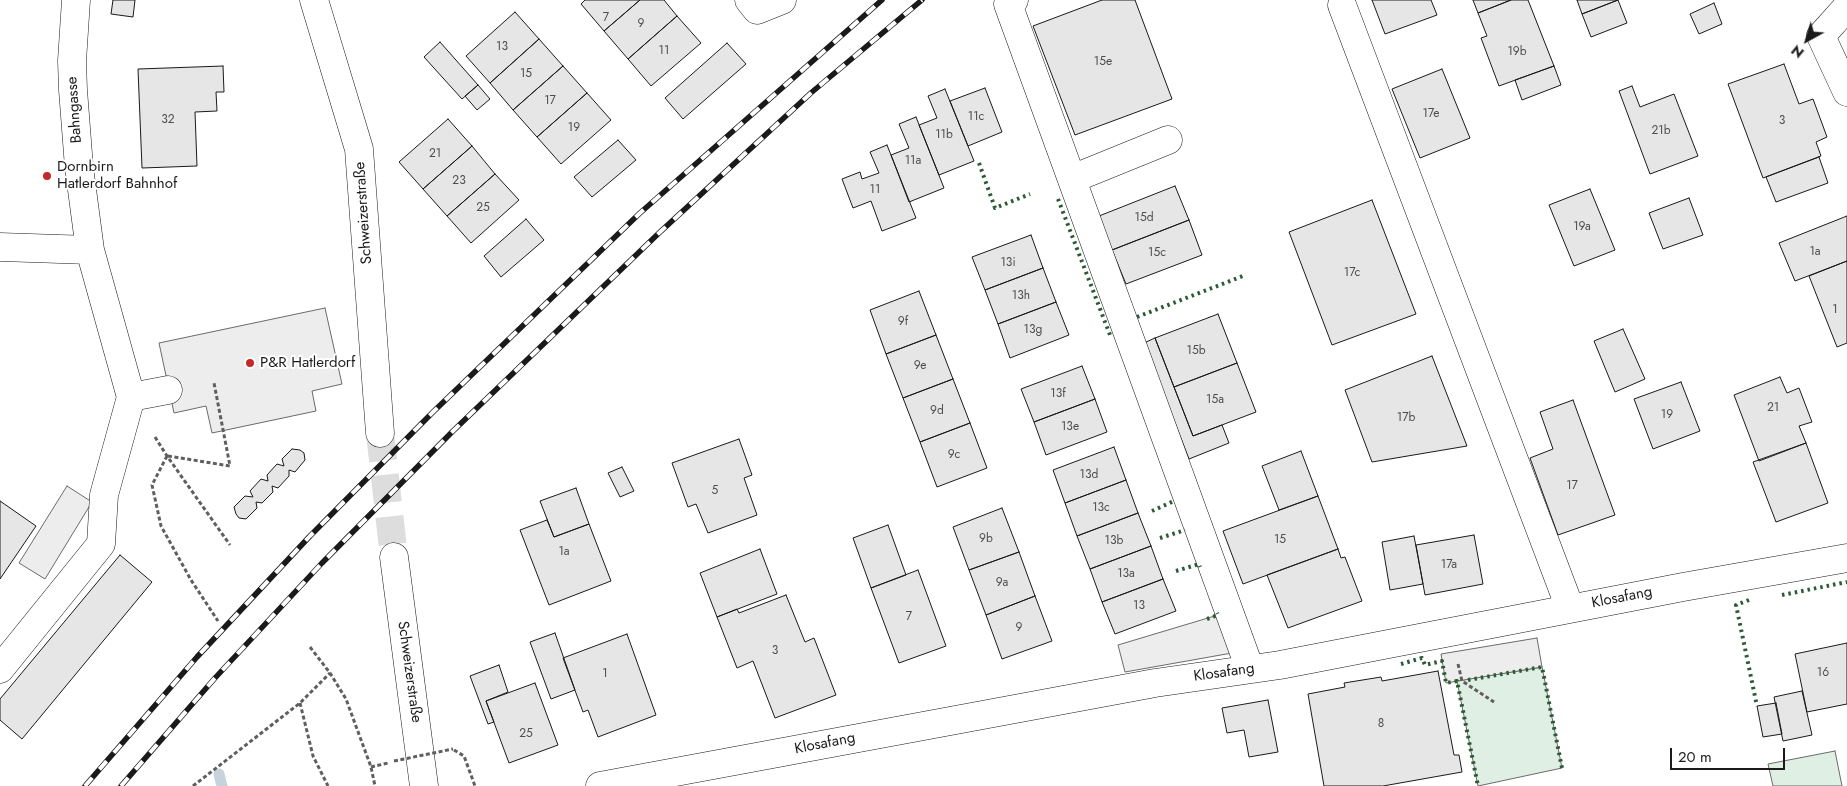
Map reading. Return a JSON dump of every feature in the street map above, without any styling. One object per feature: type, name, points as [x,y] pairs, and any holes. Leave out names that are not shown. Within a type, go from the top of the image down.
[{"type":"street","name":"Bahngasse","points":[[76,0],[72,90],[79,167],[90,250],[131,397]]},
{"type":"street","name":"Schweizerstraße","points":[[314,0],[359,149],[380,433]]},
{"type":"street","points":[[749,0],[757,10],[782,0]]},
{"type":"street","points":[[1014,0],[1008,4],[1250,670]]},
{"type":"street","points":[[1342,5],[1570,608]]},
{"type":"street","points":[[1847,7],[1821,36],[1847,92]]},
{"type":"street","points":[[1072,179],[1168,140]]},
{"type":"street","points":[[0,247],[90,250]]},
{"type":"street","points":[[0,669],[101,544],[104,495],[131,397],[168,390]]},
{"type":"street","name":"Schweizerstraße","points":[[394,557],[424,786]]},
{"type":"street","name":"Klosafang","points":[[600,786],[1155,683],[1250,670],[1570,608],[1847,558]]},
{"type":"path","points":[[167,456],[230,466],[214,383]]},
{"type":"path","points":[[167,456],[230,545]]},
{"type":"path","points":[[167,456],[152,486],[161,526],[190,580],[218,621]]},
{"type":"path","points":[[1451,631],[1462,681],[1494,702]]},
{"type":"path","points":[[310,647],[346,698],[376,786]]},
{"type":"path","points":[[193,786],[300,703],[330,673]]},
{"type":"path","points":[[300,703],[314,756],[328,786]]},
{"type":"path","points":[[371,767],[453,749],[464,756],[475,786]]},
{"type":"green space","points":[[1542,667],[1562,768],[1478,786],[1457,681]]},
{"type":"green space","points":[[1835,751],[1842,786],[1773,786],[1768,764]]},
{"type":"shaded area","name":"P&R Hatlerdorf","points":[[325,308],[342,384],[312,391],[316,411],[212,433],[206,406],[174,413],[159,343]]},
{"type":"shaded area","points":[[67,486],[92,502],[45,579],[19,563]]},
{"type":"shaded area","points":[[1218,615],[1232,653],[1125,672],[1118,645]]},
{"type":"shaded area","points":[[1537,638],[1542,667],[1446,683],[1441,654]]},
{"type":"building","points":[[113,0],[135,0],[133,17],[111,14]]},
{"type":"building","points":[[585,0],[640,0],[604,31],[581,4]]},
{"type":"building","points":[[640,0],[664,0],[677,16],[628,59],[604,31]]},
{"type":"building","points":[[1102,0],[1135,0],[1172,99],[1075,135],[1033,26]]},
{"type":"building","points":[[1372,0],[1431,0],[1437,15],[1385,34]]},
{"type":"building","points":[[1473,0],[1511,0],[1478,13]]},
{"type":"building","points":[[1511,0],[1528,0],[1554,66],[1499,86],[1481,38],[1487,36],[1478,13]]},
{"type":"building","points":[[1577,0],[1618,0],[1582,14]]},
{"type":"building","points":[[1618,0],[1627,23],[1591,37],[1582,14]]},
{"type":"building","points":[[1714,3],[1722,24],[1699,34],[1690,14]]},
{"type":"building","points":[[515,12],[539,39],[490,83],[466,56]]},
{"type":"building","points":[[677,16],[701,43],[651,86],[628,59]]},
{"type":"building","points":[[539,39],[563,66],[513,110],[490,83]]},
{"type":"building","points":[[440,42],[478,85],[462,99],[424,57]]},
{"type":"building","points":[[727,43],[746,64],[683,119],[665,98]]},
{"type":"building","points":[[1784,64],[1799,104],[1813,99],[1827,137],[1816,142],[1821,156],[1763,178],[1728,84]]},
{"type":"building","points":[[223,66],[224,92],[216,92],[217,111],[195,112],[197,166],[142,168],[138,69]]},
{"type":"building","points":[[563,66],[587,93],[537,137],[513,110]]},
{"type":"building","points":[[1554,66],[1561,85],[1522,100],[1515,80]]},
{"type":"building","points":[[1442,69],[1470,138],[1420,158],[1392,89]]},
{"type":"building","points":[[478,85],[490,99],[477,110],[465,96]]},
{"type":"building","points":[[1632,86],[1640,107],[1674,94],[1698,156],[1650,174],[1619,91]]},
{"type":"building","points":[[985,88],[1002,132],[968,146],[950,101]]},
{"type":"building","points":[[945,89],[974,161],[939,175],[919,125],[937,118],[928,96]]},
{"type":"building","points":[[587,93],[611,120],[561,164],[537,137]]},
{"type":"building","points":[[916,117],[944,188],[909,202],[891,155],[909,148],[899,124]]},
{"type":"building","points":[[448,119],[472,146],[423,189],[399,162]]},
{"type":"building","points":[[618,140],[636,160],[592,197],[574,177]]},
{"type":"building","points":[[887,145],[916,218],[882,231],[871,201],[853,208],[842,179],[860,172],[862,179],[879,173],[870,152]]},
{"type":"building","points":[[472,146],[495,174],[447,216],[423,189]]},
{"type":"building","points":[[1819,157],[1828,183],[1776,202],[1766,177]]},
{"type":"building","points":[[495,174],[519,200],[471,243],[447,216]]},
{"type":"building","points":[[1175,186],[1189,220],[1112,250],[1099,216]]},
{"type":"building","points":[[1590,189],[1615,250],[1574,266],[1549,205]]},
{"type":"building","points":[[1689,198],[1703,235],[1663,249],[1649,213]]},
{"type":"building","points":[[1372,200],[1416,314],[1332,345],[1289,232]]},
{"type":"building","points":[[1847,216],[1847,261],[1795,281],[1779,243]]},
{"type":"building","points":[[526,219],[544,240],[501,277],[484,256]]},
{"type":"building","points":[[1189,220],[1202,255],[1126,284],[1112,250]]},
{"type":"building","points":[[1031,235],[1043,268],[985,290],[972,257]]},
{"type":"building","points":[[1847,261],[1847,343],[1837,347],[1809,276]]},
{"type":"building","points":[[1043,268],[1056,302],[998,324],[985,290]]},
{"type":"building","points":[[919,291],[936,335],[886,354],[870,310]]},
{"type":"building","points":[[1056,302],[1069,335],[1010,358],[998,324]]},
{"type":"building","points":[[1218,314],[1237,363],[1174,387],[1155,338]]},
{"type":"building","points":[[1623,329],[1645,379],[1615,392],[1594,341]]},
{"type":"building","points":[[936,335],[953,379],[903,398],[886,354]]},
{"type":"building","points":[[1155,338],[1193,436],[1222,425],[1229,443],[1189,459],[1144,343]]},
{"type":"building","points":[[1432,356],[1467,446],[1372,462],[1345,390]]},
{"type":"building","points":[[1237,363],[1256,412],[1193,436],[1174,387]]},
{"type":"building","points":[[1082,366],[1095,399],[1034,422],[1021,389]]},
{"type":"building","points":[[1780,377],[1787,393],[1799,388],[1812,422],[1799,426],[1806,443],[1759,461],[1734,395]]},
{"type":"building","points":[[953,379],[970,423],[920,442],[903,398]]},
{"type":"building","points":[[1681,382],[1700,431],[1653,449],[1634,399]]},
{"type":"building","points":[[1095,399],[1107,432],[1046,455],[1034,422]]},
{"type":"building","points":[[1573,400],[1615,515],[1558,535],[1530,458],[1553,449],[1540,412]]},
{"type":"building","points":[[970,423],[987,468],[937,487],[920,442]]},
{"type":"building","points":[[739,439],[752,475],[744,478],[757,515],[708,533],[696,504],[688,507],[672,463]]},
{"type":"building","points":[[1806,443],[1828,503],[1776,522],[1753,462]]},
{"type":"building","points":[[1114,447],[1126,480],[1065,503],[1053,470]]},
{"type":"building","points":[[292,449],[300,450],[304,453],[305,460],[295,472],[289,470],[289,476],[278,488],[272,486],[273,492],[262,503],[256,502],[257,508],[246,519],[239,518],[234,507],[245,496],[253,497],[250,491],[261,479],[268,481],[267,475],[277,464],[284,466],[282,459]]},
{"type":"building","points":[[1301,451],[1318,496],[1279,510],[1262,466]]},
{"type":"building","points":[[622,467],[634,491],[620,497],[608,473]]},
{"type":"building","points":[[1126,480],[1138,513],[1077,536],[1065,503]]},
{"type":"building","points":[[576,488],[589,524],[554,537],[540,501]]},
{"type":"building","points":[[1318,496],[1338,549],[1243,584],[1223,531]]},
{"type":"building","points":[[0,501],[36,526],[0,579]]},
{"type":"building","points":[[1002,508],[1019,552],[969,570],[953,527]]},
{"type":"building","points":[[1138,513],[1151,546],[1090,569],[1077,536]]},
{"type":"building","points":[[547,520],[554,537],[589,524],[611,581],[549,605],[520,530]]},
{"type":"building","points":[[888,525],[906,575],[871,588],[853,538]]},
{"type":"building","points":[[1474,535],[1483,584],[1425,595],[1416,545]]},
{"type":"building","points":[[1414,536],[1423,584],[1390,590],[1382,542]]},
{"type":"building","points":[[1151,546],[1163,579],[1102,602],[1090,569]]},
{"type":"building","points":[[760,549],[777,594],[717,617],[700,573]]},
{"type":"building","points":[[1338,549],[1341,558],[1345,557],[1362,601],[1288,628],[1267,575]]},
{"type":"building","points":[[1019,552],[1035,596],[986,615],[969,570]]},
{"type":"building","points":[[120,555],[152,582],[22,739],[0,720],[0,699]]},
{"type":"building","points":[[918,570],[946,646],[899,663],[871,588]]},
{"type":"building","points":[[1163,579],[1176,611],[1115,634],[1102,602]]},
{"type":"building","points":[[786,595],[805,642],[814,638],[836,695],[775,718],[753,661],[737,668],[717,617],[737,609],[739,613]]},
{"type":"building","points":[[1035,596],[1052,641],[1002,659],[986,615]]},
{"type":"building","points":[[555,633],[575,690],[551,699],[530,642]]},
{"type":"building","points":[[627,634],[656,715],[598,737],[588,710],[583,712],[563,658]]},
{"type":"building","points":[[1847,643],[1847,704],[1807,712],[1795,654]]},
{"type":"building","points":[[499,665],[508,692],[486,701],[494,722],[488,724],[470,676]]},
{"type":"building","points":[[1438,671],[1454,755],[1459,755],[1462,772],[1383,786],[1324,786],[1308,694],[1345,687],[1344,683],[1381,677],[1382,681]]},
{"type":"building","points":[[535,683],[558,745],[509,763],[486,701]]},
{"type":"building","points":[[1802,691],[1812,735],[1783,741],[1774,697]]},
{"type":"building","points":[[1268,700],[1278,752],[1249,757],[1244,730],[1227,733],[1222,708]]},
{"type":"building","points":[[1776,703],[1782,734],[1763,737],[1757,706]]},
{"type":"waterway","points":[[219,774],[222,786]]},
{"type":"tunnel","points":[[380,433],[394,557]]},
{"type":"railway","points":[[85,786],[197,657],[310,536],[433,412],[640,213],[882,0]]},
{"type":"railway","points":[[121,786],[215,678],[322,563],[453,431],[659,233],[812,92],[922,0]]},
{"type":"hedge","points":[[979,163],[995,208],[1030,194]]},
{"type":"hedge","points":[[1058,199],[1110,335]]},
{"type":"hedge","points":[[1137,317],[1243,276]]},
{"type":"hedge","points":[[1152,511],[1174,501]]},
{"type":"hedge","points":[[1160,538],[1185,530]]},
{"type":"hedge","points":[[1176,571],[1199,564],[1200,567]]},
{"type":"hedge","points":[[1782,595],[1847,582]]},
{"type":"hedge","points":[[1749,600],[1736,605],[1757,706]]},
{"type":"hedge","points":[[1207,619],[1218,615],[1217,613]]},
{"type":"hedge","points":[[1401,664],[1422,658],[1425,665],[1442,661],[1446,683],[1457,681],[1478,786]]},
{"type":"hedge","points":[[1468,680],[1542,667],[1562,768]]},
{"type":"place","name":"Dornbirn Hatlerdorf Bahnhof","points":[[47,176]]},
{"type":"place","name":"P&R Hatlerdorf","points":[[250,363]]}]
